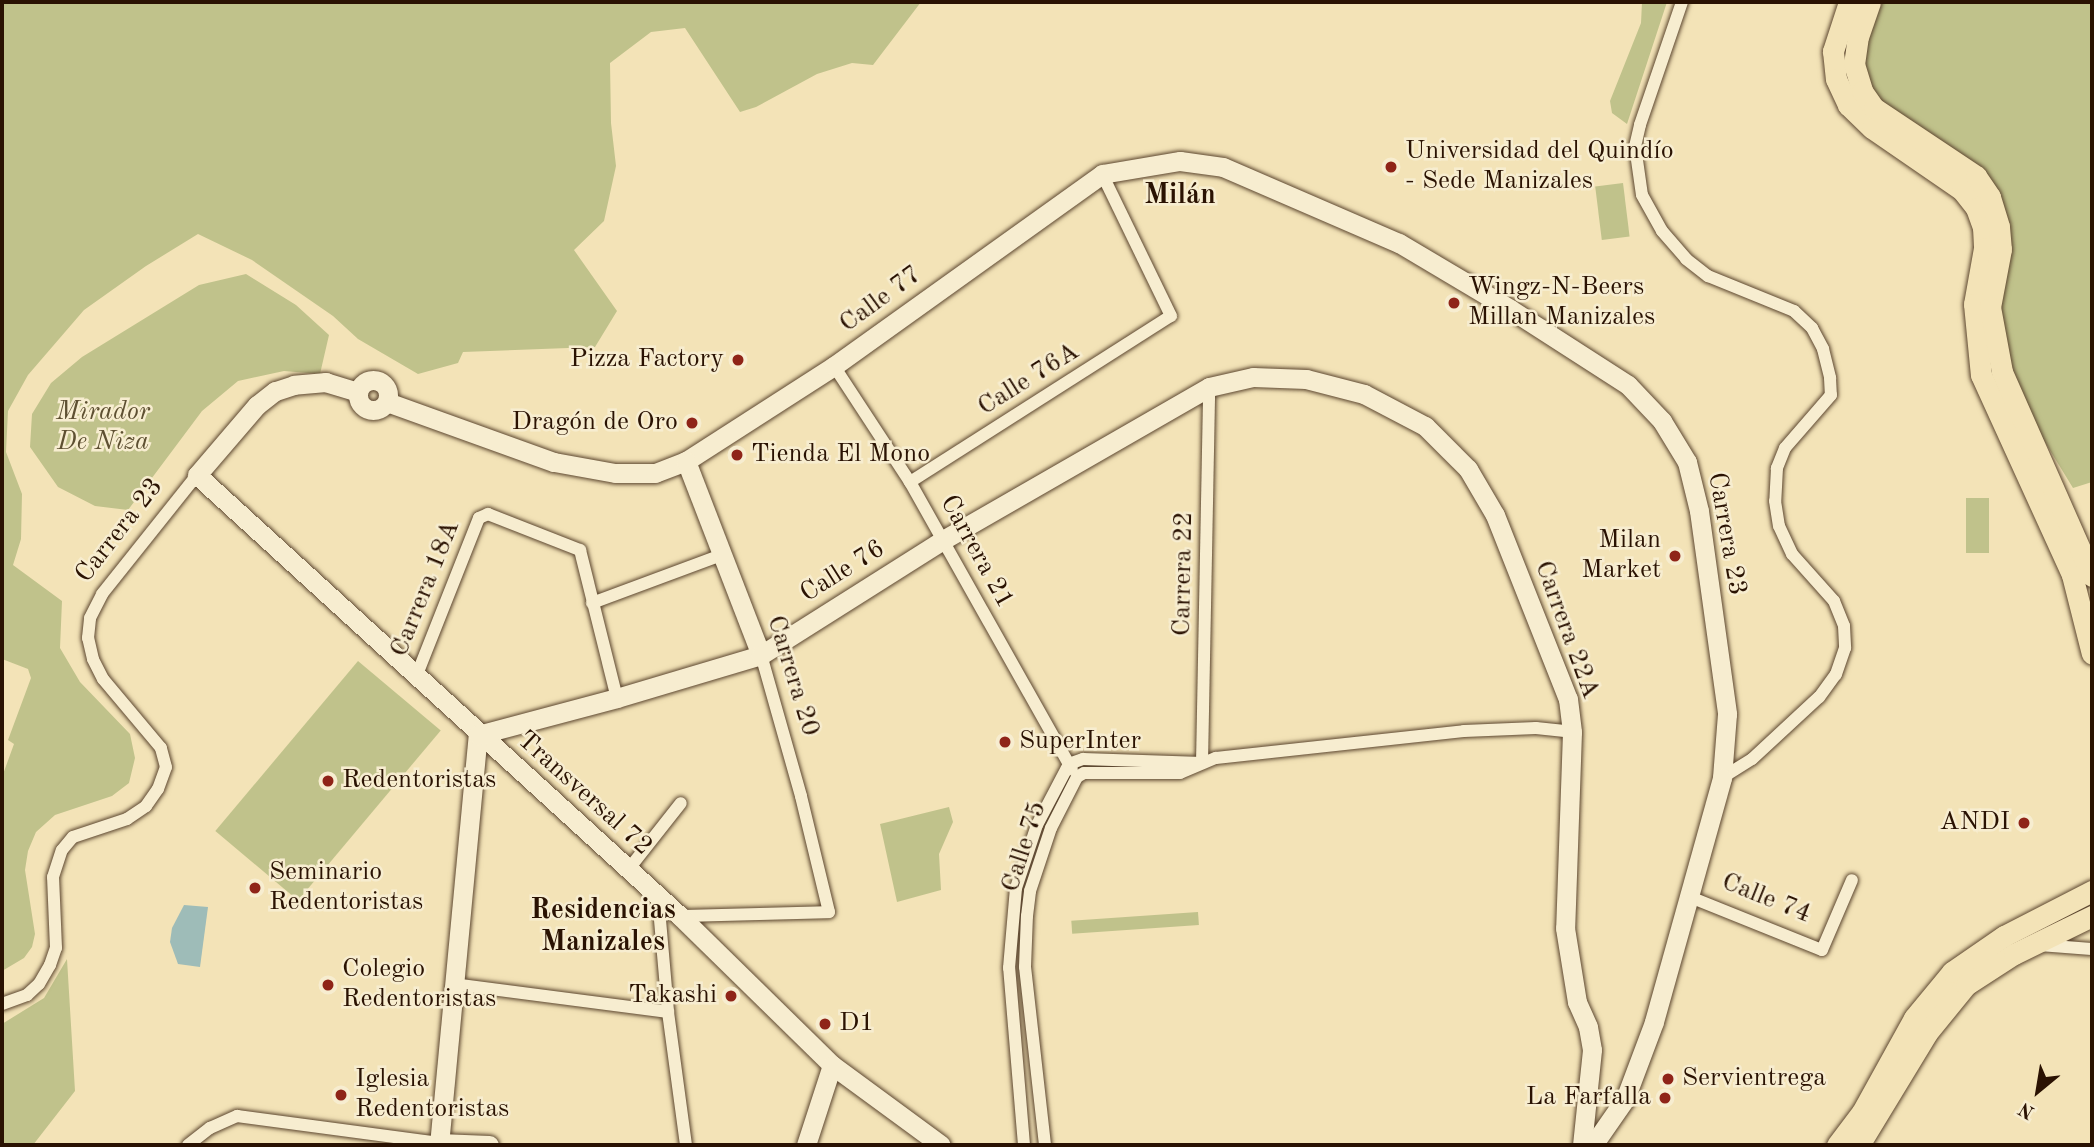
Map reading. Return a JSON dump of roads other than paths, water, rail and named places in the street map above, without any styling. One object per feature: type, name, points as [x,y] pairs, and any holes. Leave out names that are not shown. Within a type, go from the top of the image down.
[{"type":"main road","points":[[1849,2],[1833,51],[1836,79],[1848,105],[1872,128],[1962,190],[1976,208],[1983,227],[1984,248],[1974,304],[1981,375],[2072,575],[2092,654]]},
{"type":"main road","points":[[1870,2],[1858,36],[1854,64],[1862,91],[1874,108],[1976,176],[1990,197],[1999,227],[2001,249],[1990,307],[2002,372],[2092,576]]},
{"type":"main road","points":[[1837,1145],[1862,1112],[1928,996],[1952,972],[2004,936],[2092,891]]},
{"type":"main road","points":[[1859,1145],[1942,1011],[1966,985],[1989,969],[2090,918]]},
{"type":"street","points":[[1682,2],[1635,146],[1642,195],[1662,231],[1686,259],[1708,276],[1794,311],[1812,328],[1823,349],[1831,395],[1785,448],[1777,468],[1775,501],[1779,526],[1792,554],[1834,601],[1844,626],[1845,648],[1836,674],[1819,697],[1752,759],[1722,779]]},
{"type":"street","name":"Carrera 23","points":[[1102,174],[1194,161],[1223,167],[1399,243],[1510,309],[1628,385],[1662,421],[1687,462],[1699,511],[1727,714],[1722,779],[1639,1068],[1625,1099],[1593,1145]]},
{"type":"street","name":"Calle 76A","points":[[910,482],[1171,316],[1102,174]]},
{"type":"street","name":"Calle 77","points":[[687,461],[834,366],[1102,174]]},
{"type":"street","name":"Carrera 21","points":[[834,366],[910,482],[1077,778]]},
{"type":"street","name":"Carrera 22A","points":[[1209,387],[1253,377],[1306,379],[1364,394],[1426,426],[1468,469],[1495,515],[1568,699],[1572,733],[1564,928],[1577,1002],[1588,1027],[1592,1050],[1582,1145]]},
{"type":"street","name":"Carrera 23","points":[[2,1004],[27,995],[39,984],[50,965],[56,948],[53,877],[62,850],[73,837],[127,819],[146,806],[159,789],[166,767],[161,748],[103,679],[93,659],[88,638],[90,618],[102,594],[257,405],[275,391],[294,385],[326,382],[358,392],[367,381],[377,381],[387,391],[387,402],[554,462],[586,470],[655,473],[687,461]]},
{"type":"street","name":"Calle 76","points":[[478,735],[617,698],[761,655],[943,540],[1209,387]]},
{"type":"street","name":"Carrera 22","points":[[1202,763],[1209,387]]},
{"type":"street","name":"Carrera 20","points":[[680,916],[829,912],[801,796],[761,655],[687,461]]},
{"type":"street","name":"Transversal 72","points":[[197,475],[478,735],[680,916],[832,1065],[941,1145]]},
{"type":"street","name":"Carrera 18A","points":[[416,677],[479,518],[488,514],[575,546],[582,555],[592,603]]},
{"type":"street","points":[[617,698],[592,603],[723,554]]},
{"type":"street","name":"Calle 75","points":[[1045,1145],[1026,967],[1027,916],[1030,891],[1051,828],[1077,778],[1084,773],[1180,773],[1216,758],[1464,731],[1536,728],[1572,733]]},
{"type":"street","points":[[438,1145],[478,735]]},
{"type":"street","name":"Calle 75","points":[[1069,764],[1083,759],[1202,763]]},
{"type":"street","points":[[1024,1145],[1009,968],[1012,918],[1016,888],[1037,825],[1069,764]]},
{"type":"street","points":[[628,870],[681,803]]},
{"type":"street","name":"Calle 74","points":[[1690,897],[1822,950],[1852,880]]},
{"type":"street","points":[[658,897],[668,1012],[686,1145]]},
{"type":"street","points":[[2035,945],[2092,949]]},
{"type":"street","points":[[453,984],[668,1012]]},
{"type":"street","points":[[806,1145],[832,1065]]},
{"type":"street","points":[[188,1145],[210,1128],[237,1115],[438,1145],[489,1145]]},
{"type":"water","points":[[184,905],[208,907],[200,967],[178,964],[170,942],[172,928]]},
{"type":"place","name":"Universidad del Quindío - Sede Manizales","points":[[1391,167]]},
{"type":"place","name":"Wingz-N-Beers Millan Manizales","points":[[1454,303]]},
{"type":"place","name":"Pizza Factory","points":[[738,360]]},
{"type":"place","name":"Dragón de Oro","points":[[692,423]]},
{"type":"place","name":"Tienda El Mono","points":[[737,455]]},
{"type":"place","name":"Milan Market","points":[[1675,556]]},
{"type":"place","name":"SuperInter","points":[[1005,742]]},
{"type":"place","name":"Redentoristas","points":[[328,781]]},
{"type":"place","name":"ANDI","points":[[2024,823]]},
{"type":"place","name":"Seminario Redentoristas","points":[[255,888]]},
{"type":"place","name":"Colegio Redentoristas","points":[[328,985]]},
{"type":"place","name":"Takashi","points":[[731,996]]},
{"type":"place","name":"D1","points":[[825,1024]]},
{"type":"place","name":"Servientrega","points":[[1668,1079]]},
{"type":"place","name":"Iglesia Redentoristas","points":[[341,1095]]},
{"type":"place","name":"La Farfalla","points":[[1665,1098]]},
{"type":"district","name":"Milán","points":[[1180,196]]},
{"type":"district","name":"Residencias Manizales","points":[[603,927]]},
{"type":"park label","name":"Mirador De Niza","points":[[103,428]]}]
